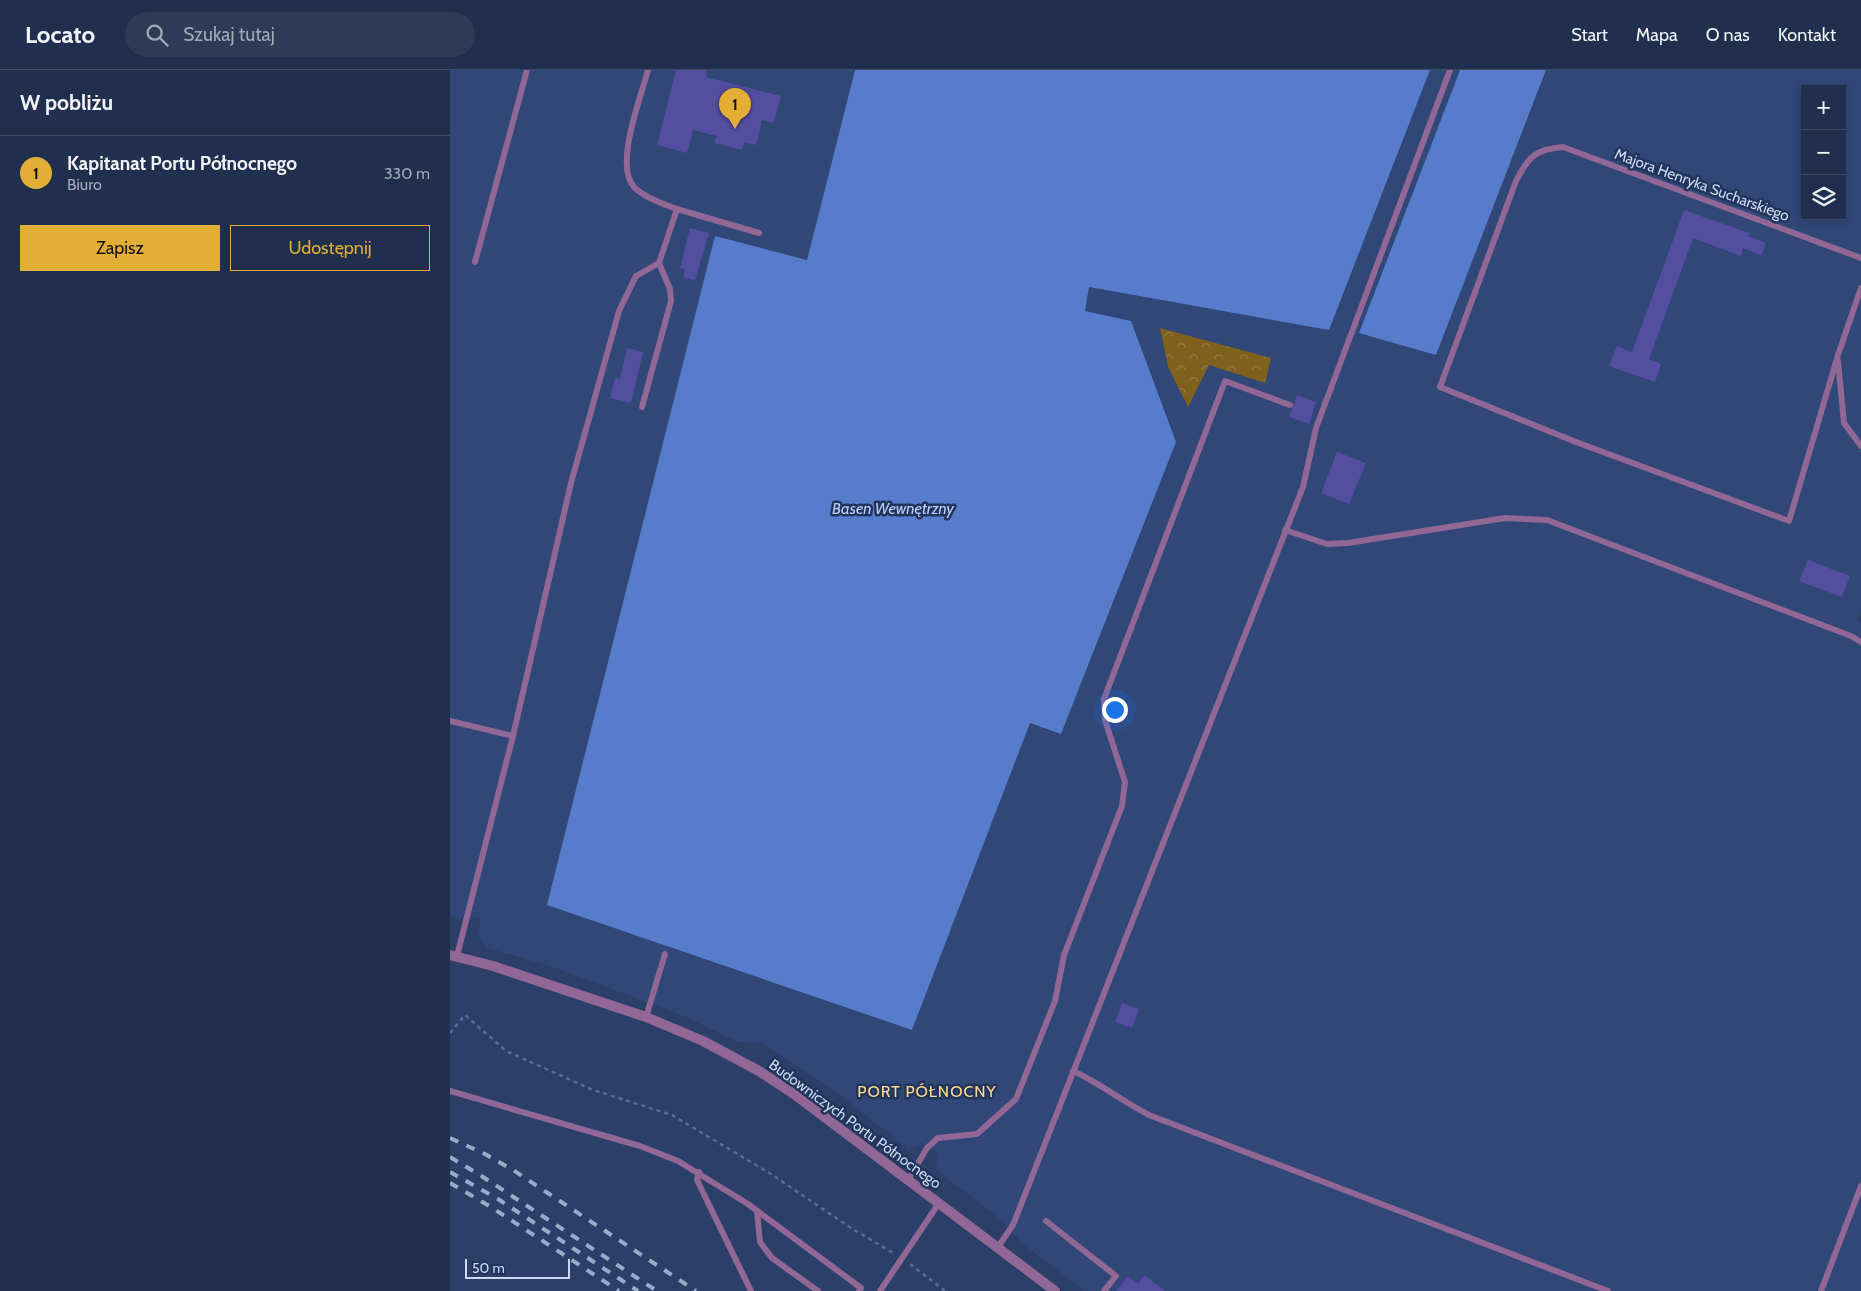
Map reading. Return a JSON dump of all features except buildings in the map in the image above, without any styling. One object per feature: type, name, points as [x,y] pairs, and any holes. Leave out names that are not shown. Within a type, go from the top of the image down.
[{"type":"street","name":"Budowniczych Portu Północnego","points":[[453,955],[646,1018],[703,1041],[759,1072],[794,1094],[1055,1291]]},
{"type":"lane","points":[[475,262],[527,70]]},
{"type":"lane","points":[[648,70],[625,158],[627,175],[635,188],[677,209],[759,233]]},
{"type":"lane","points":[[998,1247],[1013,1225],[1303,487],[1316,428],[1450,70]]},
{"type":"lane","name":"Majora Henryka Sucharskiego","points":[[1838,355],[1789,521],[1576,442],[1440,387],[1524,164],[1535,154],[1547,148],[1563,146],[1861,258]]},
{"type":"lane","points":[[642,407],[671,301],[670,289],[659,263],[677,209]]},
{"type":"lane","points":[[453,955],[512,736],[571,483],[619,311],[636,276],[659,263]]},
{"type":"lane","points":[[1861,288],[1859,299],[1838,355],[1844,423],[1861,446]]},
{"type":"lane","points":[[908,1180],[927,1148],[938,1138],[977,1134],[1016,1099],[1045,1028],[1055,1001],[1064,955],[1122,806],[1125,782],[1104,720],[1104,699],[1225,381],[1290,405]]},
{"type":"lane","points":[[1285,530],[1327,544],[1348,543],[1505,518],[1548,520],[1841,632],[1861,642]]},
{"type":"lane","points":[[450,721],[512,736]]},
{"type":"lane","points":[[646,1018],[665,954]]},
{"type":"lane","points":[[1074,1071],[1093,1080],[1118,1099],[1149,1115],[1608,1291]]},
{"type":"lane","points":[[450,1091],[640,1146],[699,1172],[757,1211],[861,1290]]},
{"type":"lane","points":[[699,1172],[697,1180],[751,1291]]},
{"type":"lane","points":[[1821,1291],[1861,1186]]},
{"type":"lane","points":[[880,1291],[939,1203]]},
{"type":"lane","points":[[757,1211],[760,1242],[772,1258],[818,1291]]},
{"type":"lane","points":[[1046,1221],[1116,1276],[1104,1291]]},
{"type":"path","points":[[450,1033],[466,1015],[506,1051],[593,1090],[672,1115],[771,1174],[851,1228],[902,1258],[945,1291]]},
{"type":"shaded area","name":"PORT PÓŁNOCNY","points":[[450,70],[855,70],[807,260],[715,237],[912,1030],[1030,722],[1061,733],[1085,311],[1089,287],[1329,329],[1430,70],[1460,70],[1360,332],[1436,355],[1546,70],[1861,70],[1861,610],[1857,620],[1861,622],[1861,1291],[1084,1291],[1022,1243],[997,1216],[936,1170],[937,1154],[922,1145],[908,1149],[834,1090],[762,1043],[738,1042],[684,1016],[553,967],[488,948],[481,940],[479,933],[481,918],[467,916],[460,919],[450,916]]},
{"type":"green space","points":[[1160,328],[1271,358],[1265,383],[1209,365],[1188,407],[1168,367]]},
{"type":"water","name":"Basen Wewnętrzny","points":[[855,70],[1430,70],[1329,330],[1089,287],[1085,311],[1131,321],[1176,442],[1061,734],[1030,723],[912,1030],[547,905],[715,236],[807,260]]},
{"type":"water","points":[[1460,70],[1546,70],[1436,355],[1359,333]]},
{"type":"railway","points":[[450,1138],[485,1154],[513,1170],[696,1291]]},
{"type":"railway","points":[[450,1157],[657,1291]]},
{"type":"railway","points":[[450,1172],[498,1199],[638,1291]]},
{"type":"railway","points":[[450,1183],[491,1207],[619,1291]]},
{"type":"place","name":"Kapitanat Portu Północnego","points":[[735,129]]},
{"type":"district","name":"PORT PÓŁNOCNY","points":[[927,1091]]}]
